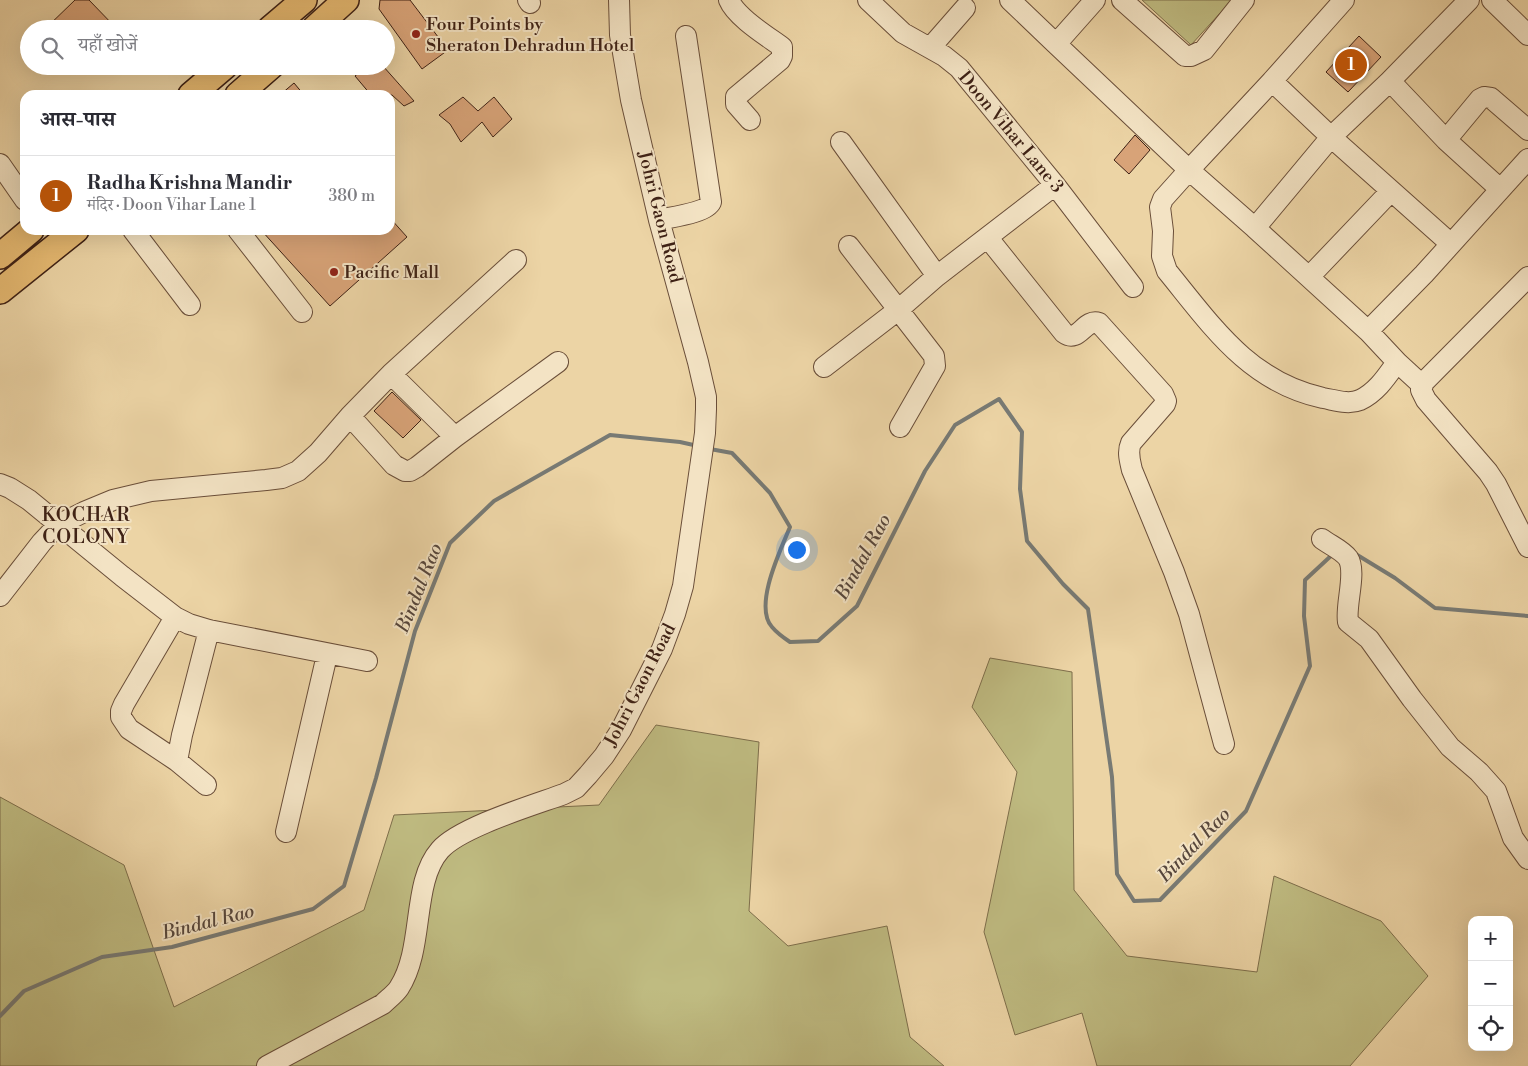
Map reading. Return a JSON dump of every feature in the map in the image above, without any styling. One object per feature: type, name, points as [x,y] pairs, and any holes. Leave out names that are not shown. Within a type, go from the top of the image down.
[{"type":"main road","points":[[281,20],[304,0]]},
{"type":"main road","points":[[324,20],[346,0]]},
{"type":"main road","points":[[197,90],[214,75]]},
{"type":"main road","points":[[244,90],[261,75]]},
{"type":"main road","points":[[0,256],[25,235]]},
{"type":"main road","points":[[0,292],[70,235]]},
{"type":"street","name":"Johri Gaon Road","points":[[267,1066],[383,1004],[398,989],[409,966],[425,880],[430,865],[440,850],[455,838],[475,828],[576,788],[604,756],[621,730],[662,649],[675,614],[683,586],[705,433],[706,396],[659,220],[630,100],[620,35],[619,0]]},
{"type":"street","points":[[729,0],[731,6],[741,16],[782,47],[783,51],[780,60],[736,97],[736,104],[750,120]]},
{"type":"street","name":"Doon Vihar Lane 3","points":[[868,0],[903,33],[944,56],[959,68],[1056,185],[1134,287]]},
{"type":"street","points":[[1010,0],[1189,170],[1368,331],[1396,362],[1422,385]]},
{"type":"street","points":[[1056,44],[1095,0]]},
{"type":"street","points":[[1122,0],[1185,56],[1191,56],[1204,50],[1244,0]]},
{"type":"street","points":[[1344,0],[1272,81],[1163,198],[1159,212],[1163,231],[1162,256],[1167,271],[1227,344],[1238,355],[1273,379],[1292,388],[1318,397],[1342,402],[1360,400],[1383,382],[1396,362]]},
{"type":"street","points":[[1255,228],[1332,137],[1469,0]]},
{"type":"street","points":[[1492,0],[1528,35]]},
{"type":"street","points":[[930,48],[964,2]]},
{"type":"street","points":[[659,220],[702,210],[710,205],[686,36]]},
{"type":"street","points":[[1272,81],[1451,244]]},
{"type":"street","points":[[1390,81],[1446,140],[1500,189]]},
{"type":"street","points":[[1446,140],[1480,99],[1484,97],[1491,98],[1528,130]]},
{"type":"street","points":[[841,142],[937,276]]},
{"type":"street","points":[[1368,331],[1451,244],[1528,159]]},
{"type":"street","points":[[0,164],[20,193]]},
{"type":"street","points":[[824,367],[898,310],[937,276],[1056,185]]},
{"type":"street","points":[[1309,277],[1391,191]]},
{"type":"street","points":[[137,235],[190,305]]},
{"type":"street","points":[[242,235],[302,312]]},
{"type":"street","points":[[988,238],[1064,333],[1072,337],[1075,336],[1089,323],[1096,321],[1159,389],[1166,401],[1161,410],[1131,443],[1129,447],[1130,460],[1132,470],[1174,572],[1189,614],[1224,744]]},
{"type":"street","points":[[849,246],[934,356],[933,370],[900,427]]},
{"type":"street","points":[[0,596],[42,542],[58,525],[91,509],[135,494],[151,491],[282,478],[298,471],[318,453],[350,416],[391,374],[516,260]]},
{"type":"street","points":[[1528,277],[1422,385],[1422,395],[1488,472],[1496,484],[1528,547]]},
{"type":"street","points":[[350,416],[394,465],[405,471],[410,471],[417,468],[455,437],[558,362]]},
{"type":"street","points":[[391,374],[455,437]]},
{"type":"street","points":[[0,484],[19,493],[175,616],[188,624],[327,655],[367,661]]},
{"type":"street","points":[[1322,539],[1349,560],[1351,570],[1348,622],[1369,639],[1412,700],[1441,736],[1496,790],[1513,838],[1528,859]]},
{"type":"street","points":[[175,616],[121,711],[122,720],[129,730],[177,761],[206,785]]},
{"type":"street","points":[[177,761],[209,630]]},
{"type":"street","points":[[286,832],[327,655]]},
{"type":"shaded area","points":[[1142,0],[1232,0],[1191,45]]},
{"type":"shaded area","points":[[990,658],[1072,672],[1074,890],[1127,956],[1257,972],[1274,876],[1381,921],[1428,976],[1350,1066],[1097,1066],[1082,1013],[1015,1035],[984,932],[1017,772],[972,707]]},
{"type":"shaded area","points":[[656,725],[759,742],[749,911],[788,946],[887,926],[910,1037],[944,1066],[0,1066],[0,797],[124,865],[174,1007],[364,910],[394,815],[599,805]]},
{"type":"building","points":[[75,0],[89,0],[108,20],[54,20]]},
{"type":"building","points":[[380,0],[410,0],[448,50],[422,69],[395,31],[395,20],[387,20],[379,9]]},
{"type":"building","points":[[1359,36],[1381,57],[1348,92],[1326,72]]},
{"type":"building","points":[[391,75],[414,101],[404,106],[395,98],[395,90],[367,90],[355,76]]},
{"type":"building","points":[[294,83],[300,90],[286,90]]},
{"type":"building","points":[[463,97],[478,111],[494,97],[512,119],[493,137],[482,122],[461,142],[450,124],[439,115]]},
{"type":"building","points":[[1135,135],[1150,150],[1129,174],[1114,160]]},
{"type":"building","name":"Pacific Mall","points":[[395,224],[407,237],[330,306],[266,235],[395,235]]},
{"type":"building","points":[[392,392],[421,420],[403,438],[374,411]]},
{"type":"waterway","name":"Bindal Rao","points":[[710,449],[732,453],[770,493],[790,527],[770,577],[767,592],[767,618],[772,627],[790,642],[818,641],[857,606],[925,471],[955,425],[999,399],[1022,432],[1020,489],[1027,541],[1063,584],[1088,609],[1112,777],[1117,874],[1134,901],[1160,900],[1246,811],[1310,666],[1304,616],[1305,580],[1333,554]]},
{"type":"waterway","name":"Bindal Rao","points":[[0,1016],[24,991],[102,957],[172,947],[313,909],[344,886],[376,778],[415,631],[450,543],[494,501],[610,435],[680,442],[698,446]]},
{"type":"waterway","name":"Bindal Rao","points":[[1354,553],[1395,578],[1435,608],[1528,616]]},
{"type":"place","name":"Four Points by Sheraton Dehradun Hotel","points":[[416,34]]},
{"type":"place","name":"Radha Krishna Mandir","points":[[1351,65]]},
{"type":"place","name":"Pacific Mall","points":[[334,272]]},
{"type":"district","name":"KOCHAR COLONY","points":[[86,526]]}]
